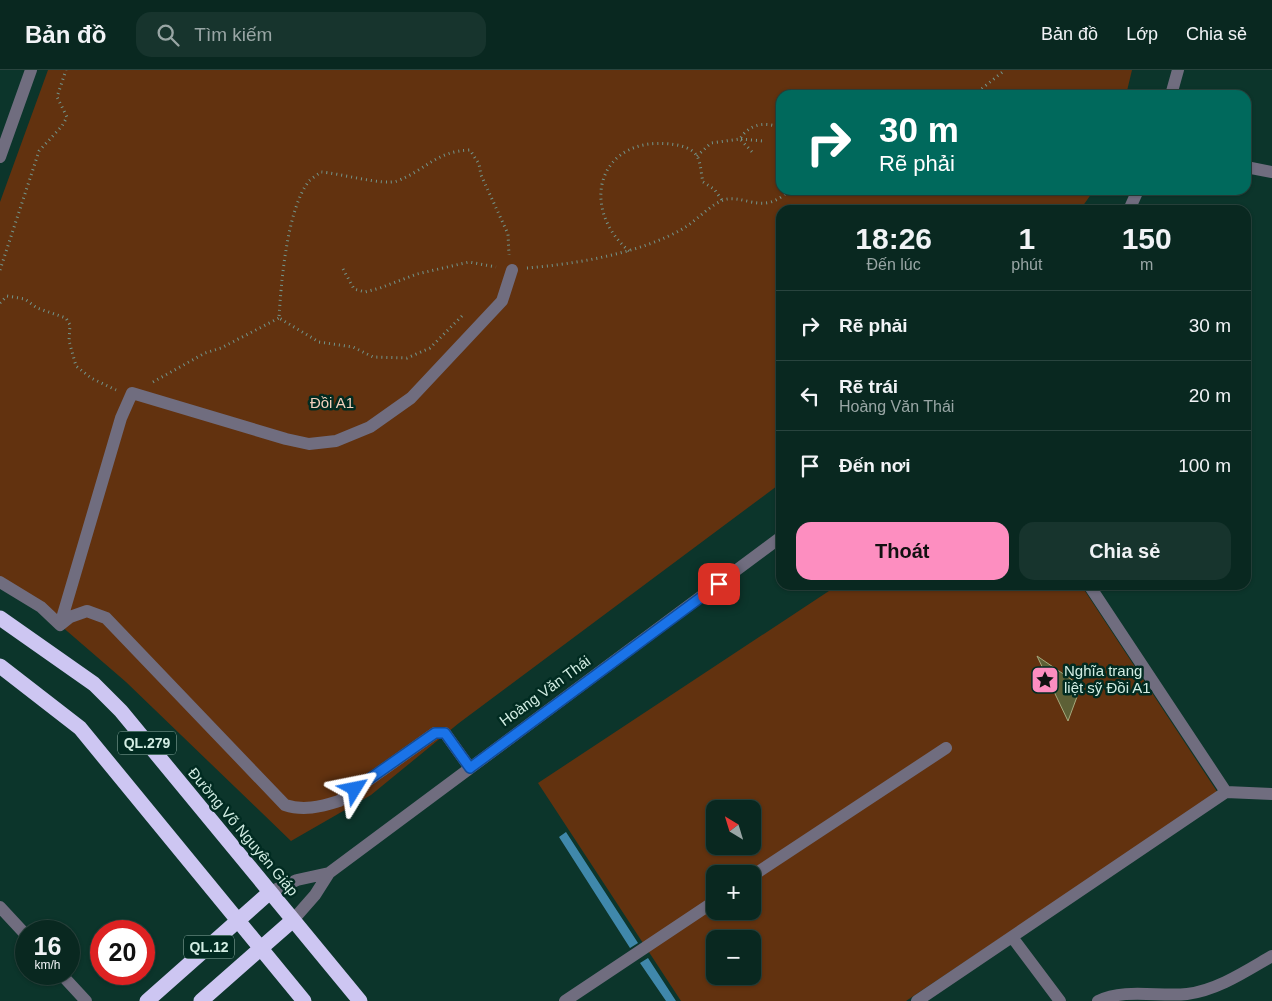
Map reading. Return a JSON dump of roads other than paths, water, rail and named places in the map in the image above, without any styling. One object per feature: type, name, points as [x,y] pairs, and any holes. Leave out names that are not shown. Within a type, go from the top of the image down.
[{"type":"highway","name":"Đường Võ Nguyên Giáp","points":[[0,618],[94,684],[121,712],[360,1001]]},
{"type":"highway","name":"QL.279","points":[[0,666],[37,692],[80,728],[304,1001]]},
{"type":"highway","name":"QL.12","points":[[147,1001],[270,892]]},
{"type":"highway","points":[[261,948],[293,920]]},
{"type":"highway","name":"QL.12","points":[[201,1001],[261,948]]},
{"type":"street","points":[[0,157],[31,70]]},
{"type":"street","points":[[1172,90],[1178,70]]},
{"type":"street","points":[[1251,168],[1272,172]]},
{"type":"street","points":[[60,624],[121,418],[131,395],[286,440],[309,444],[336,442],[370,427],[411,398],[502,301],[512,270]]},
{"type":"street","name":"Hoàng Văn Thái","points":[[328,873],[776,541]]},
{"type":"street","points":[[0,582],[41,607],[60,624]]},
{"type":"street","points":[[1092,590],[1226,792]]},
{"type":"street","points":[[60,624],[70,617],[87,611],[106,618],[284,804],[298,809],[322,806],[339,801],[435,733],[445,733],[470,768]]},
{"type":"street","points":[[761,870],[946,748]]},
{"type":"street","points":[[917,1001],[1226,792],[1272,794]]},
{"type":"street","points":[[270,892],[297,880],[328,873]]},
{"type":"street","points":[[293,920],[315,895],[328,873]]},
{"type":"street","points":[[0,907],[15,924]]},
{"type":"street","points":[[565,1001],[706,907]]},
{"type":"street","points":[[1012,937],[1060,1001]]},
{"type":"street","points":[[1098,1001],[1115,996],[1187,994],[1216,986],[1272,956]]},
{"type":"street","points":[[71,985],[86,1001]]},
{"type":"water","points":[[566,832],[638,943],[630,948],[559,837]]},
{"type":"water","points":[[648,958],[676,1001],[666,1001],[640,963]]},
{"type":"place","name":"Nghĩa trang liệt sỹ Đồi A1","points":[[1045,680]]},
{"type":"park label","name":"Đồi A1","points":[[332,403]]}]
